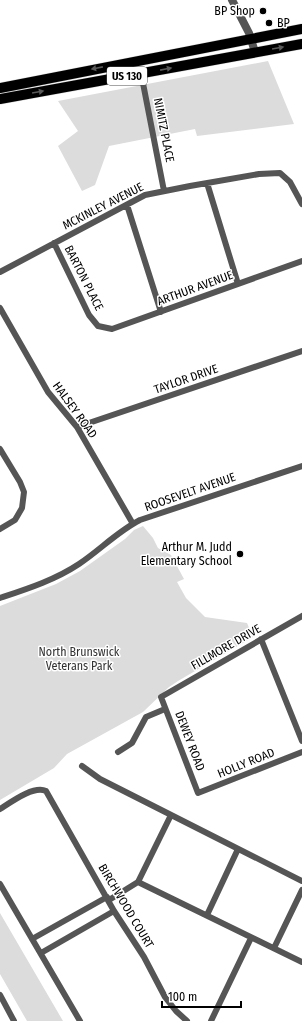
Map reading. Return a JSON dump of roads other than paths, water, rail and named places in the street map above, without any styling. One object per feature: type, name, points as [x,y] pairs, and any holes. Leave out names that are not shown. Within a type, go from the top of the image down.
[{"type":"highway","name":"US 130","points":[[0,88],[302,29]]},
{"type":"highway","name":"US 130","points":[[0,100],[302,44]]},
{"type":"street","points":[[232,0],[249,33],[255,52]]},
{"type":"street","name":"NIMITZ PLACE","points":[[142,73],[164,191]]},
{"type":"street","name":"MCKINLEY AVENUE","points":[[0,272],[145,195],[207,183],[280,173],[290,182],[302,204]]},
{"type":"street","points":[[207,183],[238,284]]},
{"type":"street","points":[[127,205],[161,312]]},
{"type":"street","name":"BARTON PLACE","points":[[54,243],[89,315],[95,323]]},
{"type":"street","name":"ARTHUR AVENUE","points":[[95,323],[98,326],[112,329],[302,261]]},
{"type":"street","name":"HALSEY ROAD","points":[[0,308],[48,392],[78,427],[133,524]]},
{"type":"street","name":"TAYLOR DRIVE","points":[[78,427],[302,351]]},
{"type":"street","points":[[0,449],[20,482],[24,492],[22,508],[15,520],[0,529]]},
{"type":"street","name":"ROOSEVELT AVENUE","points":[[0,598],[52,579],[68,571],[133,524],[167,510],[302,466]]},
{"type":"street","name":"FILLMORE DRIVE","points":[[161,698],[302,616]]},
{"type":"street","points":[[261,640],[302,741]]},
{"type":"street","name":"DEWEY ROAD","points":[[161,698],[198,793]]},
{"type":"street","points":[[118,752],[132,743],[146,717],[165,709]]},
{"type":"street","name":"HOLLY ROAD","points":[[198,793],[302,752]]},
{"type":"street","points":[[82,766],[100,780],[302,881]]},
{"type":"street","name":"BIRCHWOOD COURT","points":[[0,809],[30,792],[38,789],[46,791],[114,911],[144,957],[165,997],[186,1021]]},
{"type":"street","points":[[32,939],[138,882],[171,815]]},
{"type":"street","points":[[207,915],[238,849]]},
{"type":"street","points":[[138,882],[302,962]]},
{"type":"street","points":[[0,884],[80,1021]]},
{"type":"street","points":[[274,948],[302,890]]},
{"type":"street","points":[[41,953],[114,911]]},
{"type":"street","points":[[210,1021],[251,938]]},
{"type":"street","points":[[0,995],[14,1021]]},
{"type":"place","name":"BP Shop","points":[[263,11]]},
{"type":"place","name":"BP","points":[[269,23]]},
{"type":"place","name":"Arthur M. Judd Elementary School","points":[[240,554]]},
{"type":"park label","name":"North Brunswick Veterans Park","points":[[79,659]]}]
